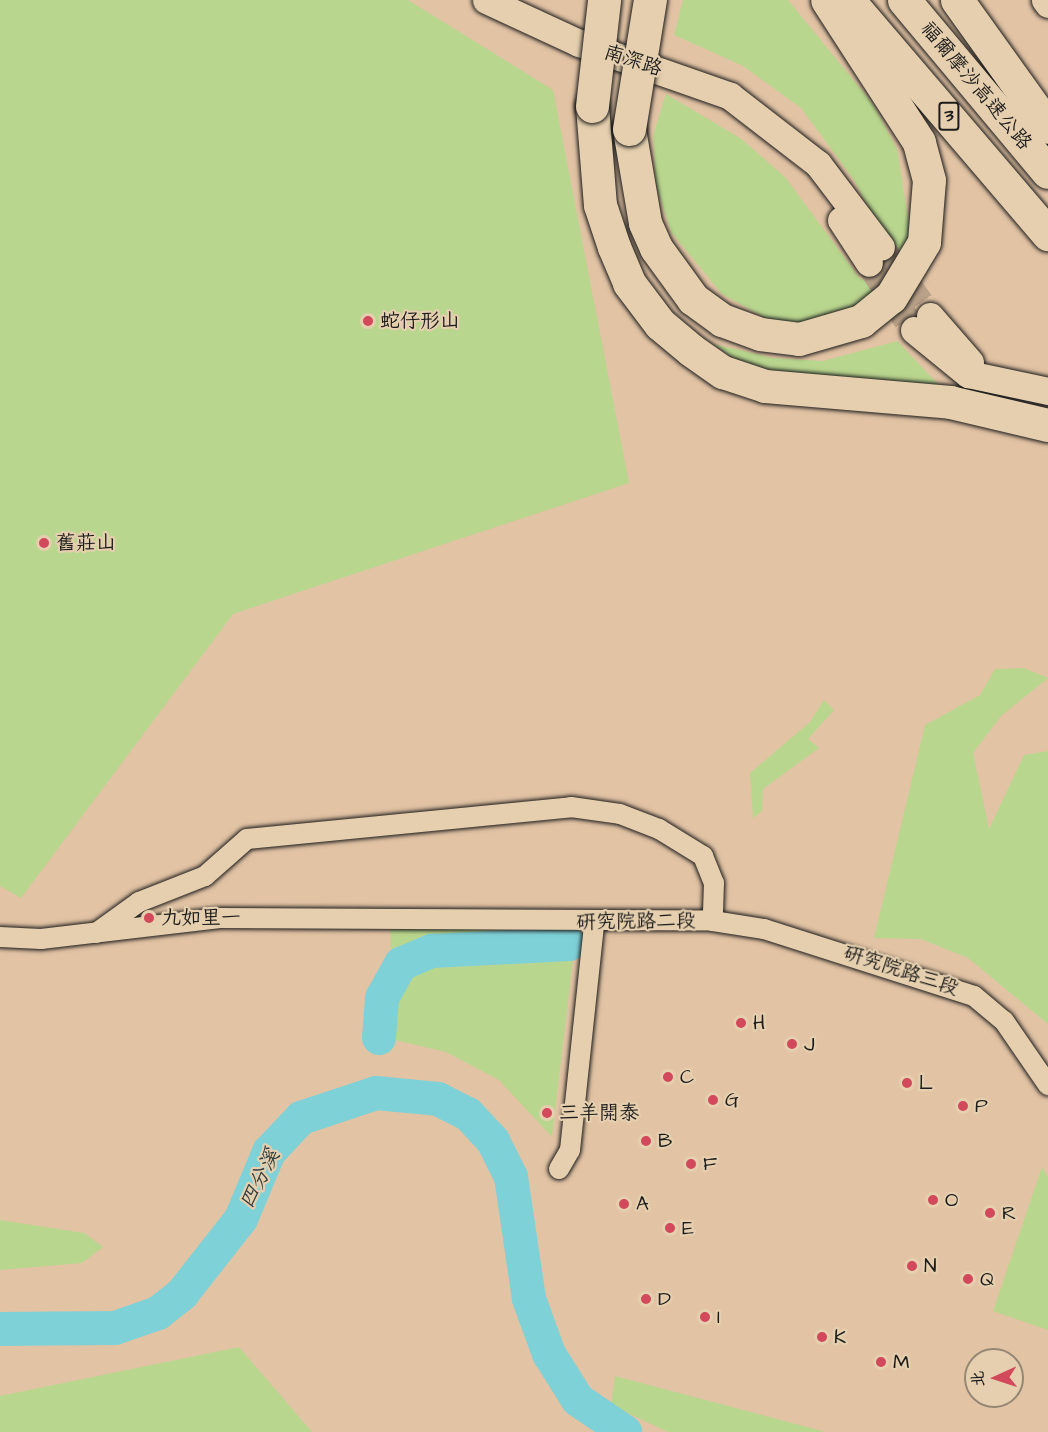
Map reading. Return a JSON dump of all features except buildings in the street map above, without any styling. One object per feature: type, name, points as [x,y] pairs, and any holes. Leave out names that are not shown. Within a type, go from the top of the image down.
[{"type":"highway","points":[[604,0],[592,106],[600,205],[629,284],[660,324],[723,372],[765,386],[961,404],[1048,425]]},
{"type":"highway","points":[[650,0],[628,129],[645,223],[656,248],[693,299],[722,320],[760,334],[799,339],[861,321],[891,297],[924,242],[929,180],[919,142],[827,0]]},
{"type":"highway","name":"福爾摩沙高速公路","points":[[848,0],[1048,234]]},
{"type":"highway","name":"福爾摩沙高速公路","points":[[904,0],[1048,172]]},
{"type":"highway","points":[[957,0],[1048,127]]},
{"type":"main road","name":"南深路","points":[[486,0],[579,43],[705,84],[776,129],[818,164],[875,255]]},
{"type":"main road","points":[[1045,0],[1048,4]]},
{"type":"main road","points":[[922,323],[968,374],[1006,386],[1048,391]]},
{"type":"street","name":"研究院路二段","points":[[0,937],[96,933],[220,918],[594,924],[713,921],[714,883],[703,856],[659,829],[620,814],[571,807],[247,839],[205,876],[139,902],[96,933]]},
{"type":"street","name":"研究院路三段","points":[[713,921],[774,932],[974,996],[1004,1021],[1048,1085]]},
{"type":"street","points":[[559,1169],[570,1150],[594,924]]},
{"type":"green space","points":[[0,0],[408,0],[553,90],[629,483],[233,614],[21,898],[0,886]]},
{"type":"green space","points":[[683,0],[788,0],[873,104],[897,149],[910,230],[905,253],[888,284],[861,307],[798,326],[769,320],[722,294],[671,232],[656,185],[653,135],[666,94],[740,138],[785,177],[861,280],[890,250],[854,180],[801,108],[743,66],[674,35]]},
{"type":"green space","points":[[897,341],[942,388],[774,373],[740,363],[714,344],[773,358],[823,361]]},
{"type":"green space","points":[[1024,668],[1048,678],[1001,716],[973,753],[989,829],[1024,755],[1048,751],[1048,1024],[968,958],[921,939],[874,938],[925,725],[980,695],[995,669]]},
{"type":"green space","points":[[824,700],[834,710],[808,739],[819,748],[763,789],[762,811],[753,818],[750,773],[810,722]]},
{"type":"green space","points":[[390,926],[576,933],[552,1137],[499,1080],[446,1052],[395,1040]]},
{"type":"green space","points":[[1042,1167],[1048,1177],[1048,1330],[993,1311]]},
{"type":"green space","points":[[0,1220],[84,1233],[103,1247],[82,1263],[0,1270]]},
{"type":"green space","points":[[239,1347],[312,1432],[0,1432],[0,1396]]},
{"type":"green space","points":[[615,1376],[826,1432],[668,1432],[611,1405]]},
{"type":"waterway","points":[[379,1038],[382,998],[401,964],[432,951],[569,944]]},
{"type":"waterway","name":"四分溪","points":[[0,1329],[115,1328],[158,1313],[182,1294],[241,1219],[269,1152],[301,1118],[376,1093],[438,1099],[468,1114],[493,1141],[511,1177],[529,1299],[549,1354],[578,1400],[625,1432]]},
{"type":"tunnel","points":[[881,247],[930,316]]},
{"type":"tunnel","points":[[869,263],[914,330]]},
{"type":"place","name":"蛇仔形山","points":[[368,321]]},
{"type":"place","name":"舊莊山","points":[[44,543]]},
{"type":"place","name":"九如里一","points":[[149,918]]},
{"type":"place","name":"H","points":[[741,1023]]},
{"type":"place","name":"J","points":[[792,1044]]},
{"type":"place","name":"C","points":[[668,1077]]},
{"type":"place","name":"L","points":[[907,1083]]},
{"type":"place","name":"G","points":[[713,1100]]},
{"type":"place","name":"P","points":[[963,1106]]},
{"type":"place","name":"三羊開泰","points":[[547,1113]]},
{"type":"place","name":"B","points":[[646,1141]]},
{"type":"place","name":"F","points":[[691,1164]]},
{"type":"place","name":"O","points":[[933,1200]]},
{"type":"place","name":"A","points":[[624,1204]]},
{"type":"place","name":"R","points":[[990,1213]]},
{"type":"place","name":"E","points":[[670,1228]]},
{"type":"place","name":"N","points":[[912,1266]]},
{"type":"place","name":"Q","points":[[968,1279]]},
{"type":"place","name":"D","points":[[646,1299]]},
{"type":"place","name":"I","points":[[705,1317]]},
{"type":"place","name":"K","points":[[822,1337]]},
{"type":"place","name":"M","points":[[881,1362]]}]
